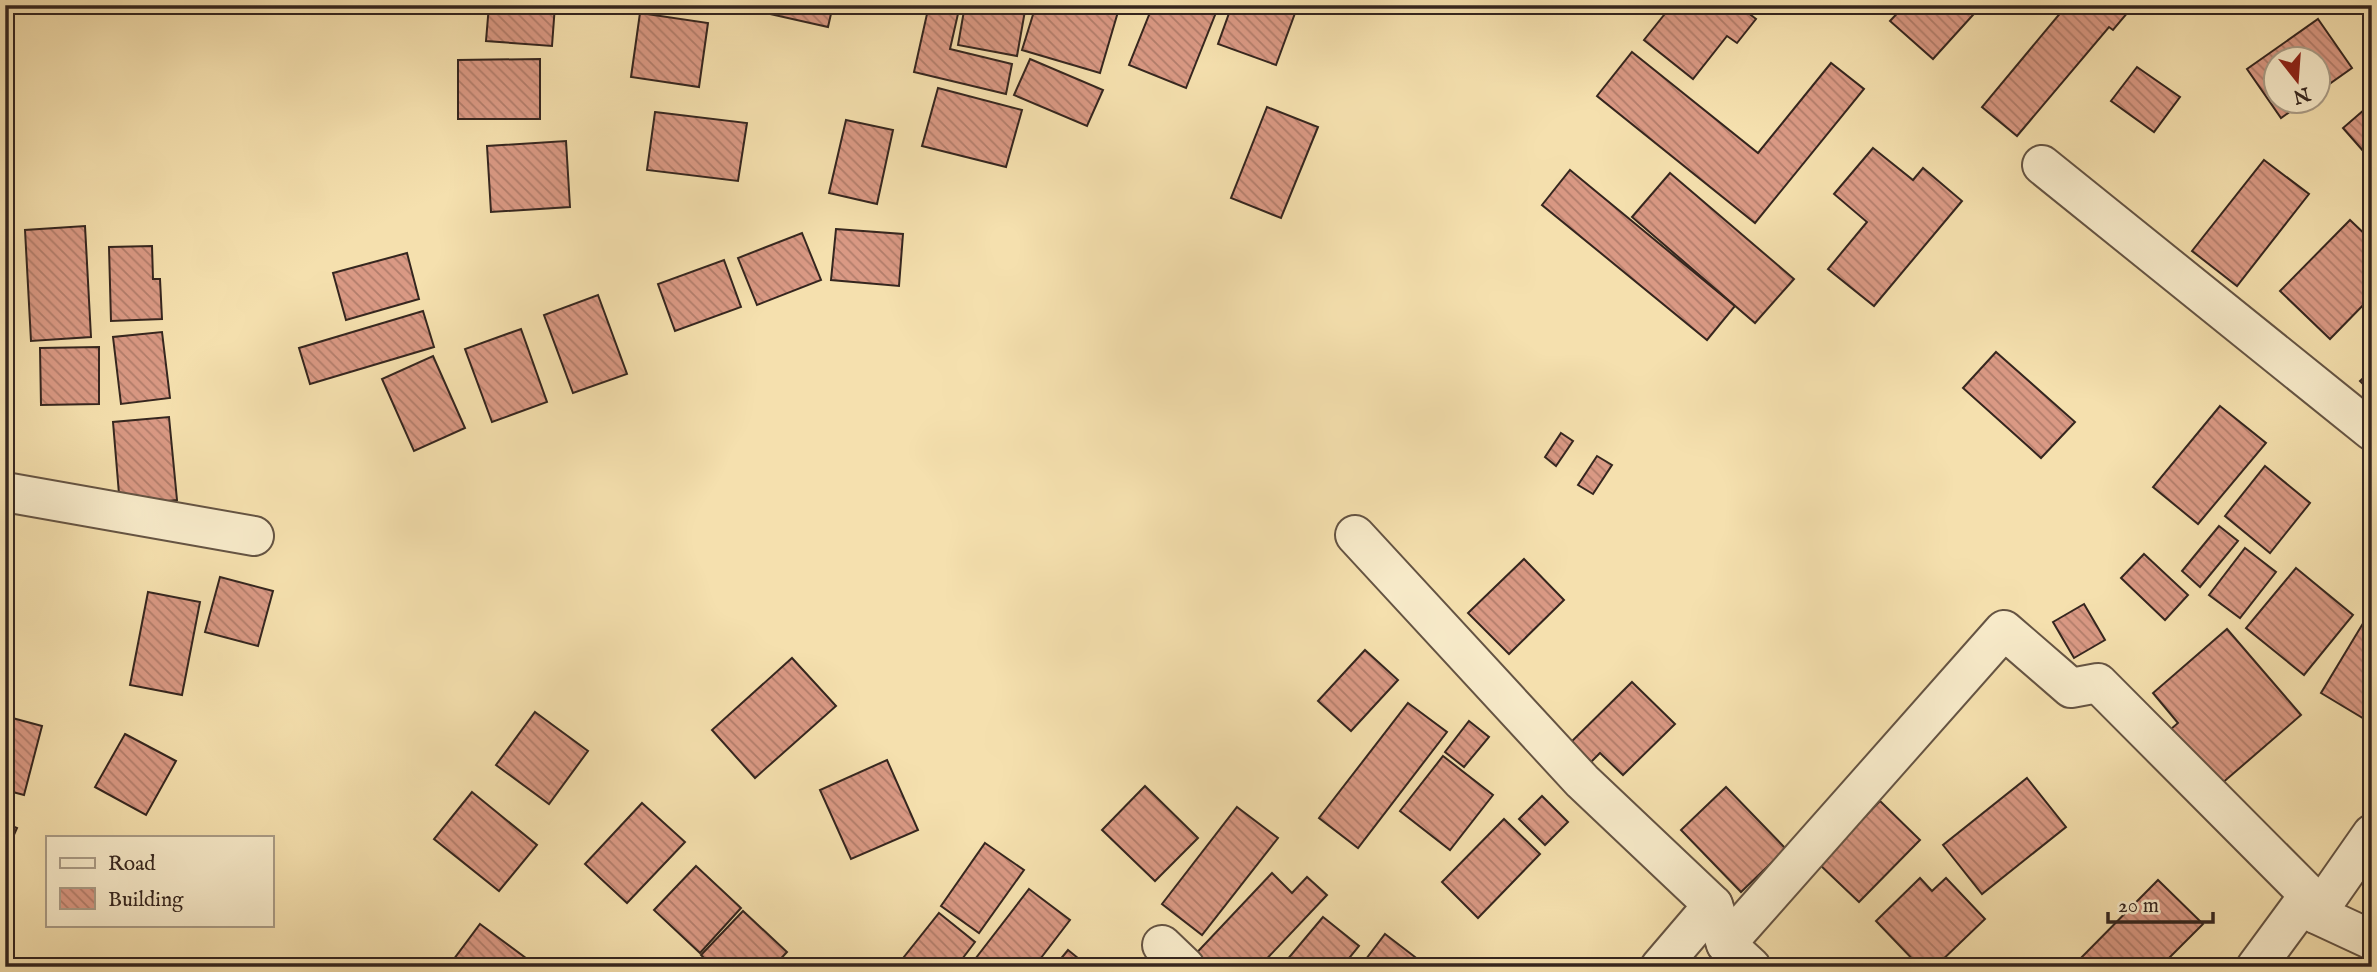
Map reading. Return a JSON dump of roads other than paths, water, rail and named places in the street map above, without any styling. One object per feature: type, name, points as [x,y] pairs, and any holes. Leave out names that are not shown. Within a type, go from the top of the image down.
[{"type":"street","points":[[2042,165],[2372,431]]},
{"type":"street","points":[[5,492],[254,536]]},
{"type":"street","points":[[1355,535],[1582,781],[1713,905],[1739,955],[2004,629],[2071,688],[2098,683],[2312,904],[2372,940]]},
{"type":"street","points":[[2256,967],[2372,834]]},
{"type":"street","points":[[1660,967],[1713,905]]}]
